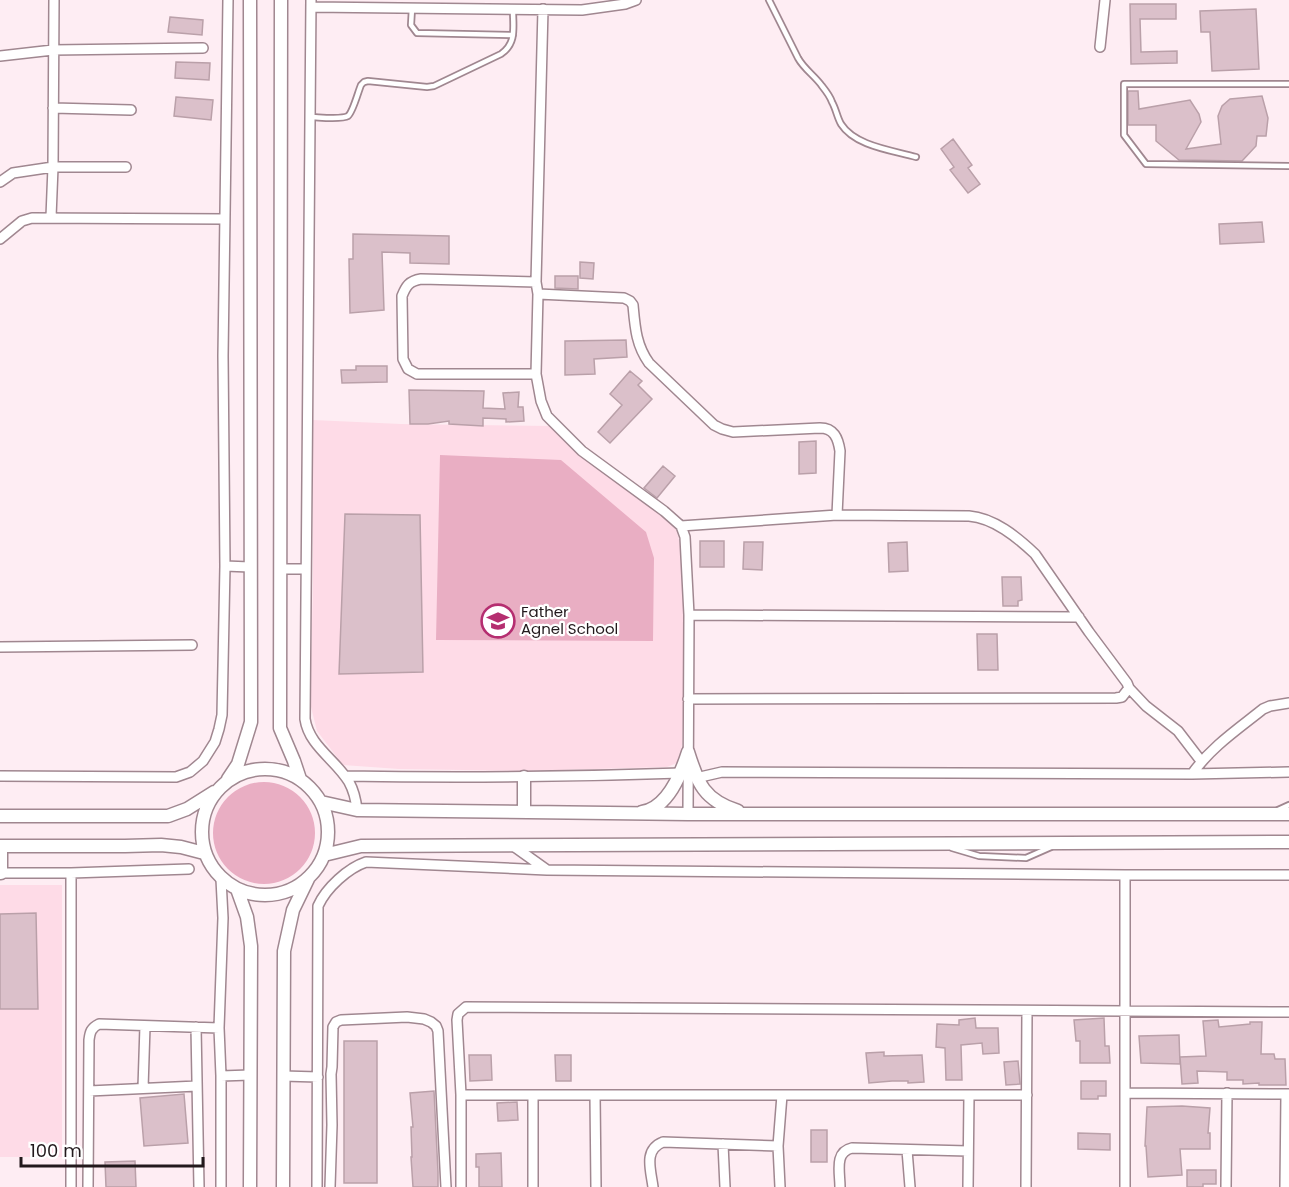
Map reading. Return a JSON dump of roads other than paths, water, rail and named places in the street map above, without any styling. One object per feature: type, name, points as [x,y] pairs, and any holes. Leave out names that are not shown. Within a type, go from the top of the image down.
[{"type":"street","points":[[51,217],[54,0]]},
{"type":"street","points":[[0,776],[176,777],[190,772],[203,761],[215,742],[222,715],[225,566],[223,356],[228,0]]},
{"type":"street","points":[[0,816],[168,816],[187,809],[215,792],[228,779],[238,764],[251,722],[250,0]]},
{"type":"street","points":[[280,0],[280,729],[300,778]]},
{"type":"street","points":[[357,810],[350,784],[312,738],[305,719],[311,3],[412,8],[582,10],[625,4],[633,0]]},
{"type":"street","points":[[1100,47],[1105,0]]},
{"type":"street","points":[[543,9],[536,374],[541,401],[547,416],[582,451],[664,511],[681,526],[685,537],[689,615],[688,814]]},
{"type":"street","points":[[0,56],[53,50],[203,48]]},
{"type":"street","points":[[53,108],[131,110]]},
{"type":"street","points":[[0,182],[13,173],[53,167],[126,167]]},
{"type":"street","points":[[0,239],[22,221],[32,218],[225,219]]},
{"type":"street","points":[[536,282],[421,279],[411,281],[405,287],[402,296],[403,359],[408,369],[417,374],[536,374]]},
{"type":"street","points":[[538,294],[624,298],[630,301],[633,305],[638,344],[649,363],[714,425],[733,432],[820,428],[827,428],[833,432],[840,451],[837,515]]},
{"type":"street","points":[[681,526],[837,515],[969,516],[993,522],[1025,544],[1035,554],[1129,688],[1146,706],[1178,731],[1201,761]]},
{"type":"street","points":[[225,566],[250,567]]},
{"type":"street","points":[[280,569],[306,569]]},
{"type":"street","points":[[689,615],[1079,617]]},
{"type":"street","points":[[0,647],[192,645]]},
{"type":"street","points":[[688,699],[1116,698],[1122,697],[1129,688]]},
{"type":"street","points":[[1192,774],[1201,761],[1227,737],[1263,709],[1289,703]]},
{"type":"street","points":[[632,813],[646,812],[662,801],[681,773],[688,752]]},
{"type":"street","points":[[688,752],[696,778],[705,791],[716,801],[746,814]]},
{"type":"street","points":[[228,779],[251,769],[276,769],[300,778],[321,802],[328,828],[324,855],[293,910],[284,951],[283,1187]]},
{"type":"street","points":[[696,778],[722,772],[1192,774],[1289,772]]},
{"type":"street","points":[[345,776],[473,778],[681,773]]},
{"type":"street","points":[[524,777],[524,812]]},
{"type":"street","points":[[215,792],[201,821],[204,854],[221,879],[237,889],[256,895],[275,895],[293,889],[309,878]]},
{"type":"street","points":[[321,802],[357,810],[688,814],[1289,814]]},
{"type":"street","points":[[324,855],[361,846],[1289,842]]},
{"type":"street","points":[[189,868],[71,873],[0,873],[0,846],[161,845],[181,847],[204,854]]},
{"type":"street","points":[[512,845],[547,870]]},
{"type":"street","points":[[317,1187],[318,906],[326,893],[348,871],[366,862],[547,870],[1289,875]]},
{"type":"street","points":[[71,873],[71,1187]]},
{"type":"street","points":[[1125,875],[1125,1187]]},
{"type":"street","points":[[221,879],[223,918],[219,1028],[221,1187]]},
{"type":"street","points":[[237,889],[247,917],[251,946],[250,1187]]},
{"type":"street","points":[[461,1187],[461,1095],[457,1020],[458,1014],[466,1007],[1289,1012]]},
{"type":"street","points":[[1026,1187],[1027,1011]]},
{"type":"street","points":[[330,1187],[333,1027],[341,1020],[407,1017],[424,1019],[436,1026],[438,1031],[446,1187]]},
{"type":"street","points":[[88,1187],[89,1040],[93,1027],[99,1024],[219,1028]]},
{"type":"street","points":[[143,1088],[145,1026]]},
{"type":"street","points":[[196,1027],[199,1187]]},
{"type":"street","points":[[221,1076],[250,1075]]},
{"type":"street","points":[[283,1076],[318,1077]]},
{"type":"street","points":[[89,1091],[197,1086]]},
{"type":"street","points":[[1125,1093],[1287,1094],[1285,1187]]},
{"type":"street","points":[[1226,1187],[1227,1093]]},
{"type":"street","points":[[461,1095],[1027,1095]]},
{"type":"street","points":[[532,1095],[533,1187]]},
{"type":"street","points":[[595,1095],[596,1187]]},
{"type":"street","points":[[780,1187],[778,1146],[782,1095]]},
{"type":"street","points":[[968,1187],[969,1095]]},
{"type":"street","points":[[653,1187],[650,1156],[656,1144],[663,1142],[778,1146]]},
{"type":"street","points":[[723,1144],[725,1187]]},
{"type":"street","points":[[840,1187],[839,1161],[845,1149],[968,1151]]},
{"type":"street","points":[[907,1150],[910,1187]]},
{"type":"street","points":[[317,1168],[331,1168]]},
{"type":"lane","points":[[769,0],[798,58],[822,86],[841,124],[849,134],[859,141],[916,157]]},
{"type":"lane","points":[[412,8],[411,25],[417,33],[513,35]]},
{"type":"lane","points":[[310,117],[347,117],[363,82],[427,87],[440,84],[501,54],[512,42],[513,9]]},
{"type":"lane","points":[[1289,84],[1124,84],[1124,135],[1146,164],[1289,166]]},
{"type":"lane","points":[[1268,814],[1289,806]]},
{"type":"place","name":"Father Agnel School","points":[[498,621]]}]
